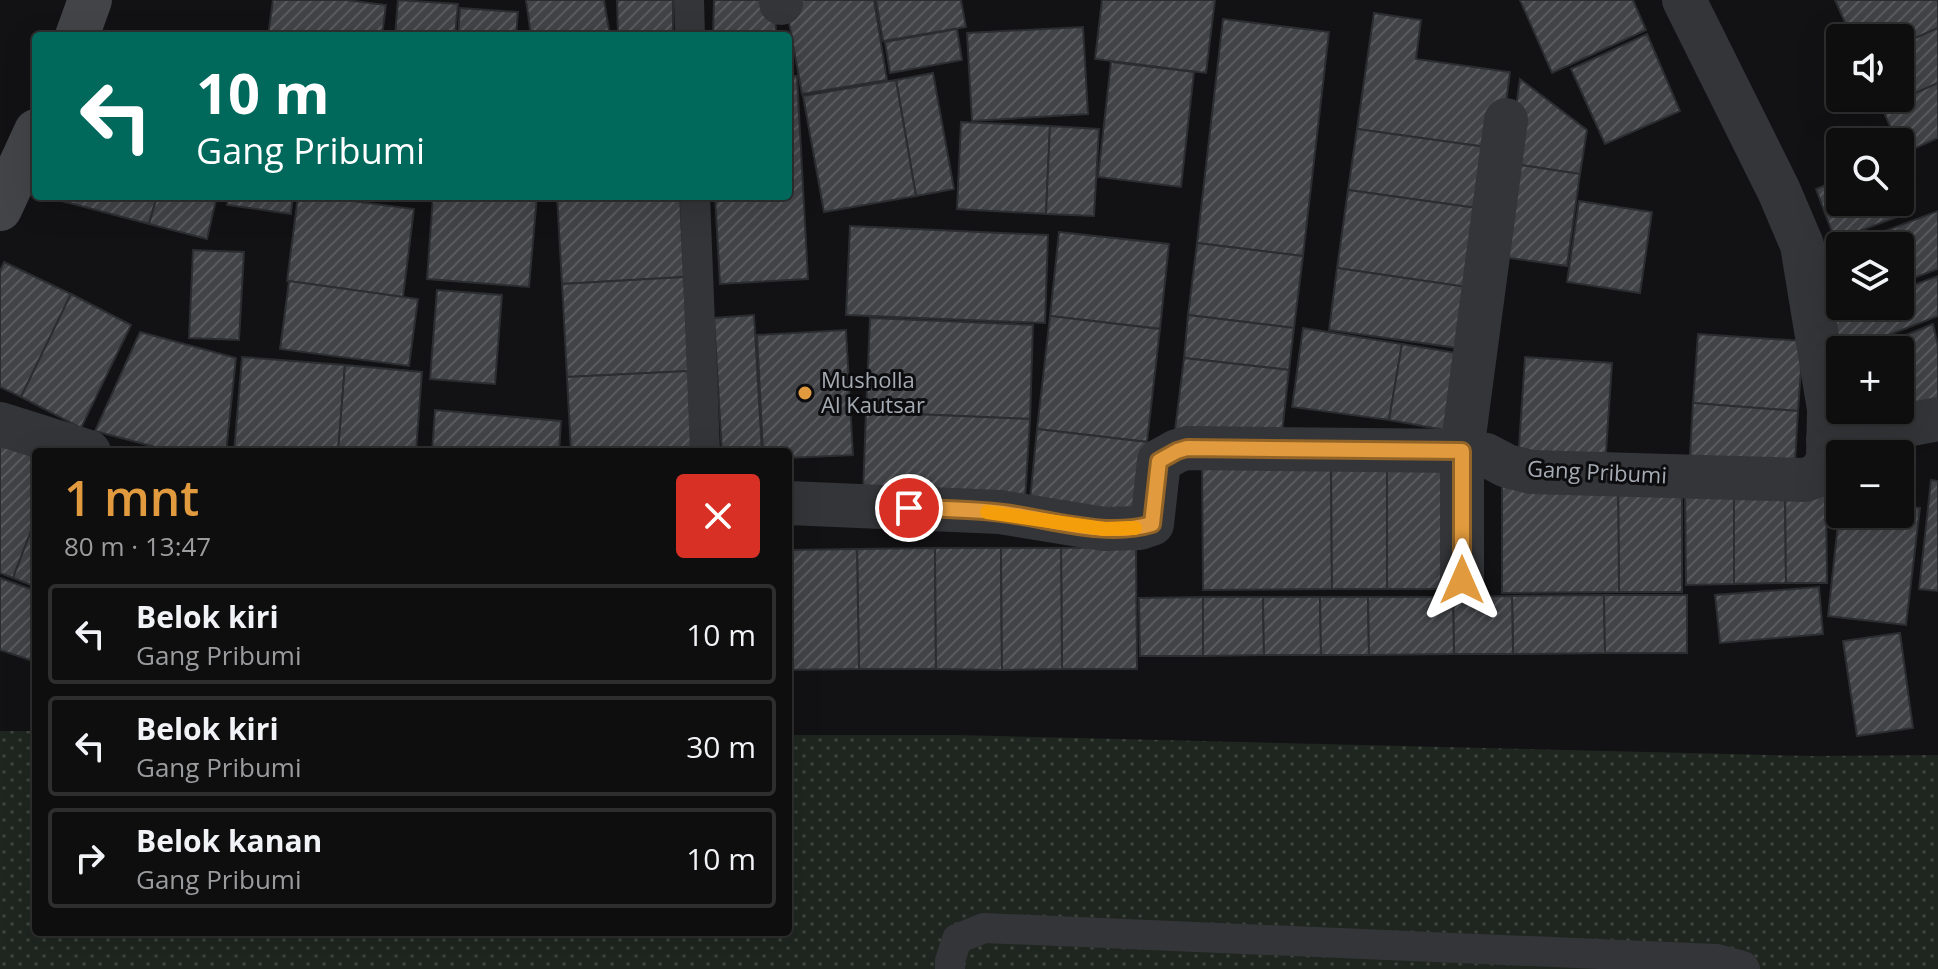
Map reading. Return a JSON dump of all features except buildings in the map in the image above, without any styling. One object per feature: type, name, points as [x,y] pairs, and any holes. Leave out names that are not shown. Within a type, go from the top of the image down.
[{"type":"street","points":[[78,32],[90,0]]},
{"type":"street","name":"Gang Pribumi","points":[[1684,0],[1772,177],[1802,245],[1829,409],[1828,440]]},
{"type":"street","points":[[1462,580],[1462,451],[1506,120]]},
{"type":"street","points":[[0,209],[32,140]]},
{"type":"street","points":[[1828,440],[1938,419]]},
{"type":"street","points":[[0,424],[76,448]]},
{"type":"street","name":"Gang Pribumi","points":[[792,503],[1000,512],[1104,529],[1140,528],[1152,524],[1159,461],[1187,448],[1462,451],[1486,455],[1507,466],[1531,472],[1805,480],[1819,475],[1826,464]]},
{"type":"lane","points":[[689,0],[690,32]]},
{"type":"lane","points":[[695,200],[705,448]]},
{"type":"lane","points":[[950,969],[957,939],[984,928],[1717,959],[1745,969]]},
{"type":"shaded area","points":[[0,731],[32,731],[32,936],[792,936],[792,735],[956,735],[1812,756],[1938,755],[1938,969],[0,969]]},
{"type":"slow traffic","points":[[987,512],[1104,529],[1135,528]]},
{"type":"place","name":"Musholla Al Kautsar","points":[[805,393]]},
{"type":"route","points":[[909,508],[1000,512],[1104,529],[1140,528],[1152,524],[1159,461],[1187,448],[1462,451],[1462,580]]}]
